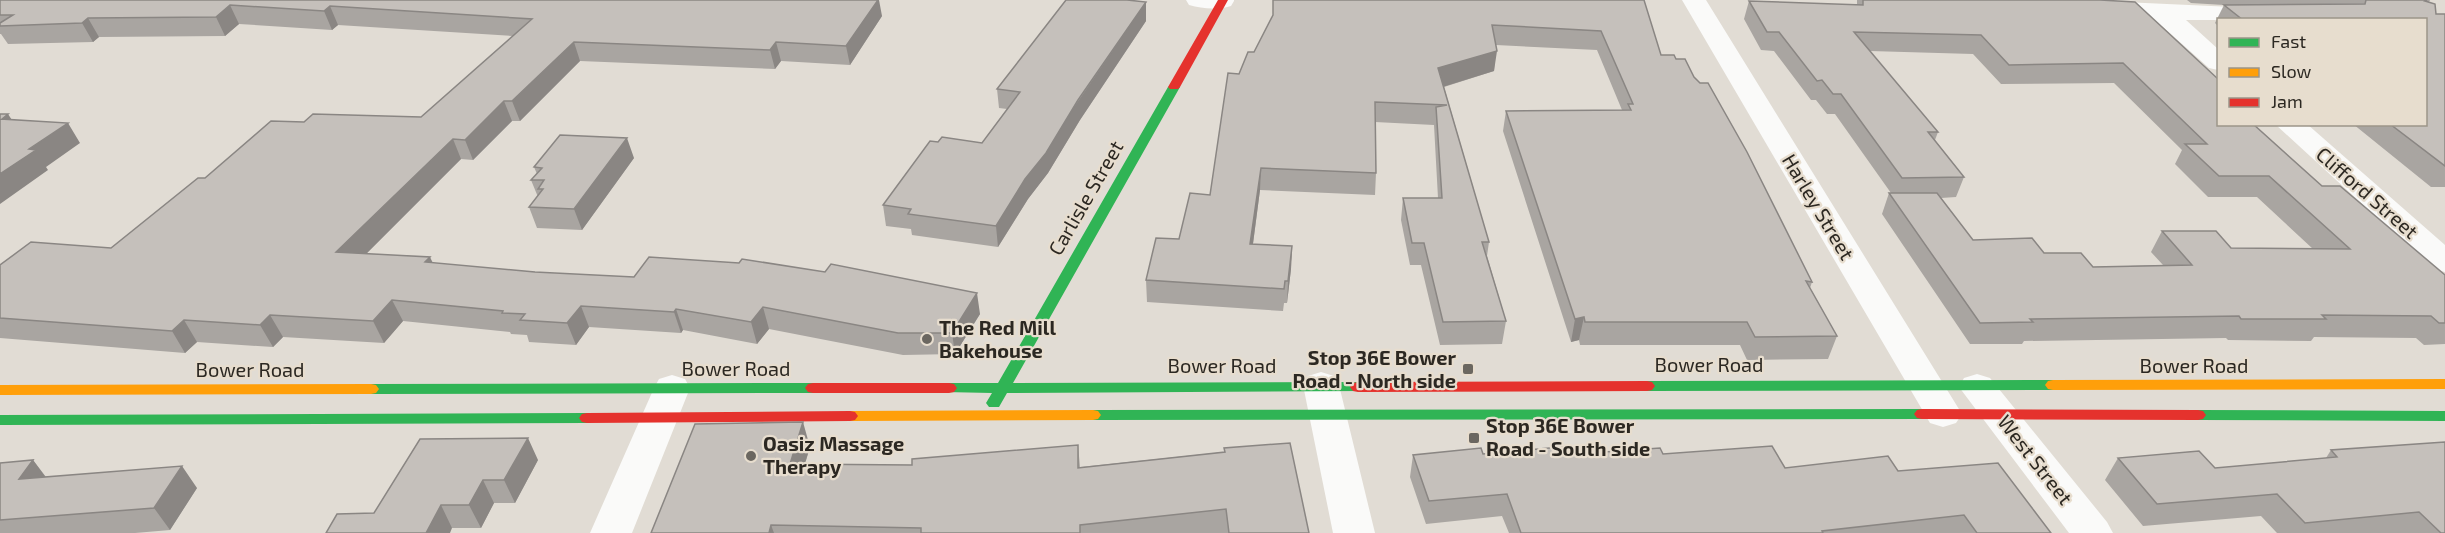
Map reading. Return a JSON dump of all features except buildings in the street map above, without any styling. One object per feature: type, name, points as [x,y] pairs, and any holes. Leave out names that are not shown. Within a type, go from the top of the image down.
[{"type":"main road","name":"Carlisle Street","points":[[986,417],[1214,0]]},
{"type":"main road","name":"Bower Road","points":[[0,420],[665,404],[1003,386],[1324,400],[1943,414],[1988,400],[2445,384]]},
{"type":"main road","name":"Bower Road","points":[[0,390],[665,404],[986,417],[1324,400],[1926,386],[1988,400],[2445,416]]},
{"type":"street","name":"Harley Street","points":[[1694,0],[1943,414]]},
{"type":"street","points":[[2079,8],[2297,18]]},
{"type":"street","points":[[2161,12],[2217,61]]},
{"type":"street","name":"Clifford Street","points":[[2291,126],[2445,262]]},
{"type":"street","points":[[1324,400],[1354,533]]},
{"type":"street","name":"West Street","points":[[1988,400],[2092,533]]},
{"type":"street","points":[[611,533],[665,404]]},
{"type":"traffic: fast","points":[[994,403],[1174,87]]},
{"type":"traffic: fast","points":[[1647,386],[2053,385]]},
{"type":"traffic: fast","points":[[949,388],[1358,387]]},
{"type":"traffic: fast","points":[[371,389],[813,388]]},
{"type":"traffic: fast","points":[[1093,415],[1922,414]]},
{"type":"traffic: fast","points":[[2198,415],[2445,416]]},
{"type":"traffic: fast","points":[[0,420],[587,418]]},
{"type":"traffic: slow","points":[[2053,385],[2445,384]]},
{"type":"traffic: slow","points":[[0,390],[371,389]]},
{"type":"traffic: slow","points":[[850,416],[1093,415]]},
{"type":"traffic: jam","points":[[1174,87],[1223,0]]},
{"type":"traffic: jam","points":[[1358,387],[1647,386]]},
{"type":"traffic: jam","points":[[813,388],[949,388]]},
{"type":"traffic: jam","points":[[1922,414],[2198,415]]},
{"type":"traffic: jam","points":[[587,418],[850,416]]},
{"type":"place","name":"The Red Mill Bakehouse","points":[[927,339]]},
{"type":"place","name":"Stop 36E Bower Road - North side","points":[[1468,369]]},
{"type":"place","name":"Stop 36E Bower Road - South side","points":[[1474,438]]},
{"type":"place","name":"Oasiz Massage Therapy","points":[[751,456]]}]
